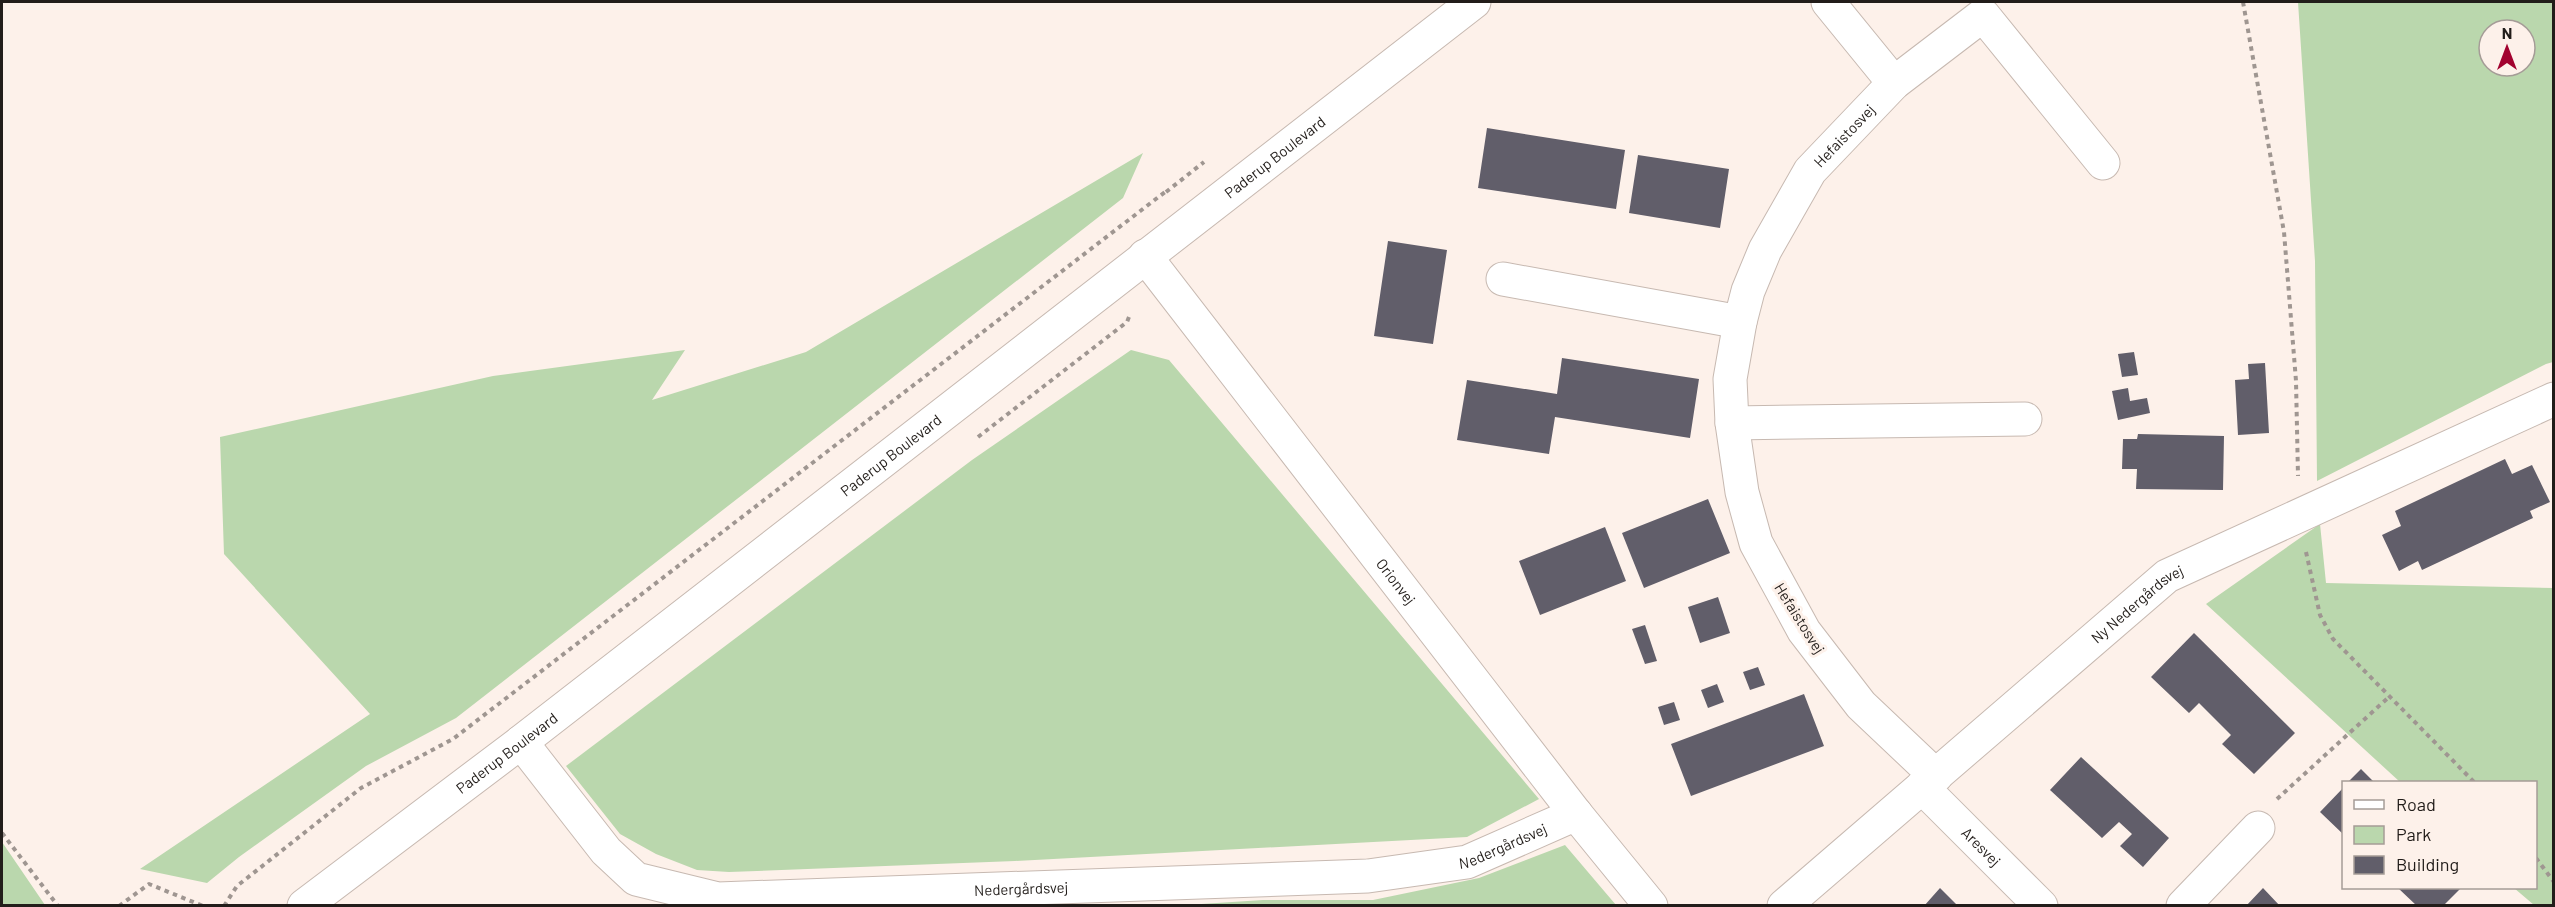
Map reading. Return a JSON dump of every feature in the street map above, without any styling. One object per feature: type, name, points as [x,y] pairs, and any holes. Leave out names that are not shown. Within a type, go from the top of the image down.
[{"type":"street","name":"Paderup Boulevard","points":[[304,906],[521,742],[1474,2]]},
{"type":"street","points":[[1828,2],[1894,83]]},
{"type":"street","name":"Hefaistosvej","points":[[1929,782],[1861,705],[1804,631],[1755,543],[1742,492],[1732,423],[1730,379],[1748,291],[1766,250],[1810,171],[1894,83],[1992,8],[2103,163]]},
{"type":"street","name":"Orionvej","points":[[1145,256],[1576,813],[1651,906]]},
{"type":"street","points":[[1503,279],[1740,322]]},
{"type":"street","name":"Ny Nedergårdsvej","points":[[1784,906],[2168,576],[2553,399]]},
{"type":"street","points":[[1732,423],[2025,419]]},
{"type":"street","name":"Nedergårdsvej","points":[[521,742],[606,851],[636,879],[718,899],[1368,876],[1467,862],[1576,813]]},
{"type":"street","name":"Aresvej","points":[[1929,782],[2041,906]]},
{"type":"street","points":[[2183,906],[2258,828]]},
{"type":"path","points":[[2243,2],[2284,232],[2296,381],[2299,517],[2320,615],[2333,639],[2472,781]]},
{"type":"path","points":[[224,906],[237,886],[361,788],[453,739],[1165,192]]},
{"type":"path","points":[[2258,828],[2258,815],[2390,696]]},
{"type":"path","points":[[2,833],[58,906]]},
{"type":"path","points":[[2537,861],[2553,882]]},
{"type":"path","points":[[119,906],[149,884],[203,906]]},
{"type":"green space","points":[[2298,2],[2554,2],[2553,362],[2317,481],[2315,261]]},
{"type":"green space","points":[[1143,153],[1123,198],[456,718],[366,766],[239,857],[207,883],[140,869],[370,714],[224,554],[220,437],[493,376],[685,350],[652,400],[806,352]]},
{"type":"green space","points":[[1131,350],[1169,360],[1539,799],[1467,837],[1015,861],[729,872],[697,870],[656,854],[620,834],[566,766],[972,460]]},
{"type":"green space","points":[[2320,524],[2326,583],[2553,588],[2553,905],[2534,905],[2515,889],[2537,889],[2537,781],[2399,781],[2206,604]]},
{"type":"green space","points":[[2,842],[45,905],[2,905]]},
{"type":"green space","points":[[1565,845],[1616,905],[1186,905],[1263,900],[1373,900],[1479,878]]},
{"type":"building","points":[[1487,128],[1625,150],[1616,209],[1478,188]]},
{"type":"building","points":[[1638,155],[1729,169],[1720,228],[1629,213]]},
{"type":"building","points":[[1388,241],[1447,250],[1433,344],[1374,336]]},
{"type":"building","points":[[2134,352],[2138,375],[2122,377],[2118,354]]},
{"type":"building","points":[[1562,358],[1699,379],[1690,438],[1555,417],[1549,454],[1457,440],[1467,380],[1557,394]]},
{"type":"building","points":[[2265,363],[2269,433],[2238,435],[2235,380],[2249,379],[2248,364]]},
{"type":"building","points":[[2128,388],[2130,401],[2147,398],[2150,413],[2118,420],[2112,391]]},
{"type":"building","points":[[2138,434],[2224,436],[2223,490],[2136,489],[2137,469],[2122,469],[2123,439],[2137,439]]},
{"type":"building","points":[[2505,459],[2512,474],[2532,465],[2550,502],[2530,511],[2533,518],[2422,570],[2418,561],[2399,571],[2382,535],[2401,526],[2395,511]]},
{"type":"building","points":[[1708,499],[1730,553],[1644,588],[1622,533]]},
{"type":"building","points":[[1605,527],[1626,581],[1540,615],[1519,561]]},
{"type":"building","points":[[1718,597],[1730,633],[1700,643],[1688,607]]},
{"type":"building","points":[[1645,625],[1657,661],[1645,664],[1632,629]]},
{"type":"building","points":[[2194,633],[2295,733],[2254,774],[2222,744],[2231,735],[2199,703],[2189,713],[2151,677]]},
{"type":"building","points":[[1758,667],[1765,685],[1750,690],[1743,672]]},
{"type":"building","points":[[1717,684],[1724,702],[1708,708],[1701,690]]},
{"type":"building","points":[[1804,694],[1824,746],[1691,796],[1671,744]]},
{"type":"building","points":[[1674,702],[1680,720],[1664,725],[1658,707]]},
{"type":"building","points":[[2081,757],[2169,838],[2143,867],[2120,846],[2132,834],[2119,822],[2102,838],[2050,790]]},
{"type":"building","points":[[2361,769],[2373,781],[2349,781]]},
{"type":"building","points":[[2342,789],[2342,833],[2320,812]]},
{"type":"building","points":[[1940,888],[1958,906],[1924,906]]},
{"type":"building","points":[[2263,888],[2280,906],[2246,906]]},
{"type":"building","points":[[2399,889],[2460,889],[2443,906],[2417,906]]}]
